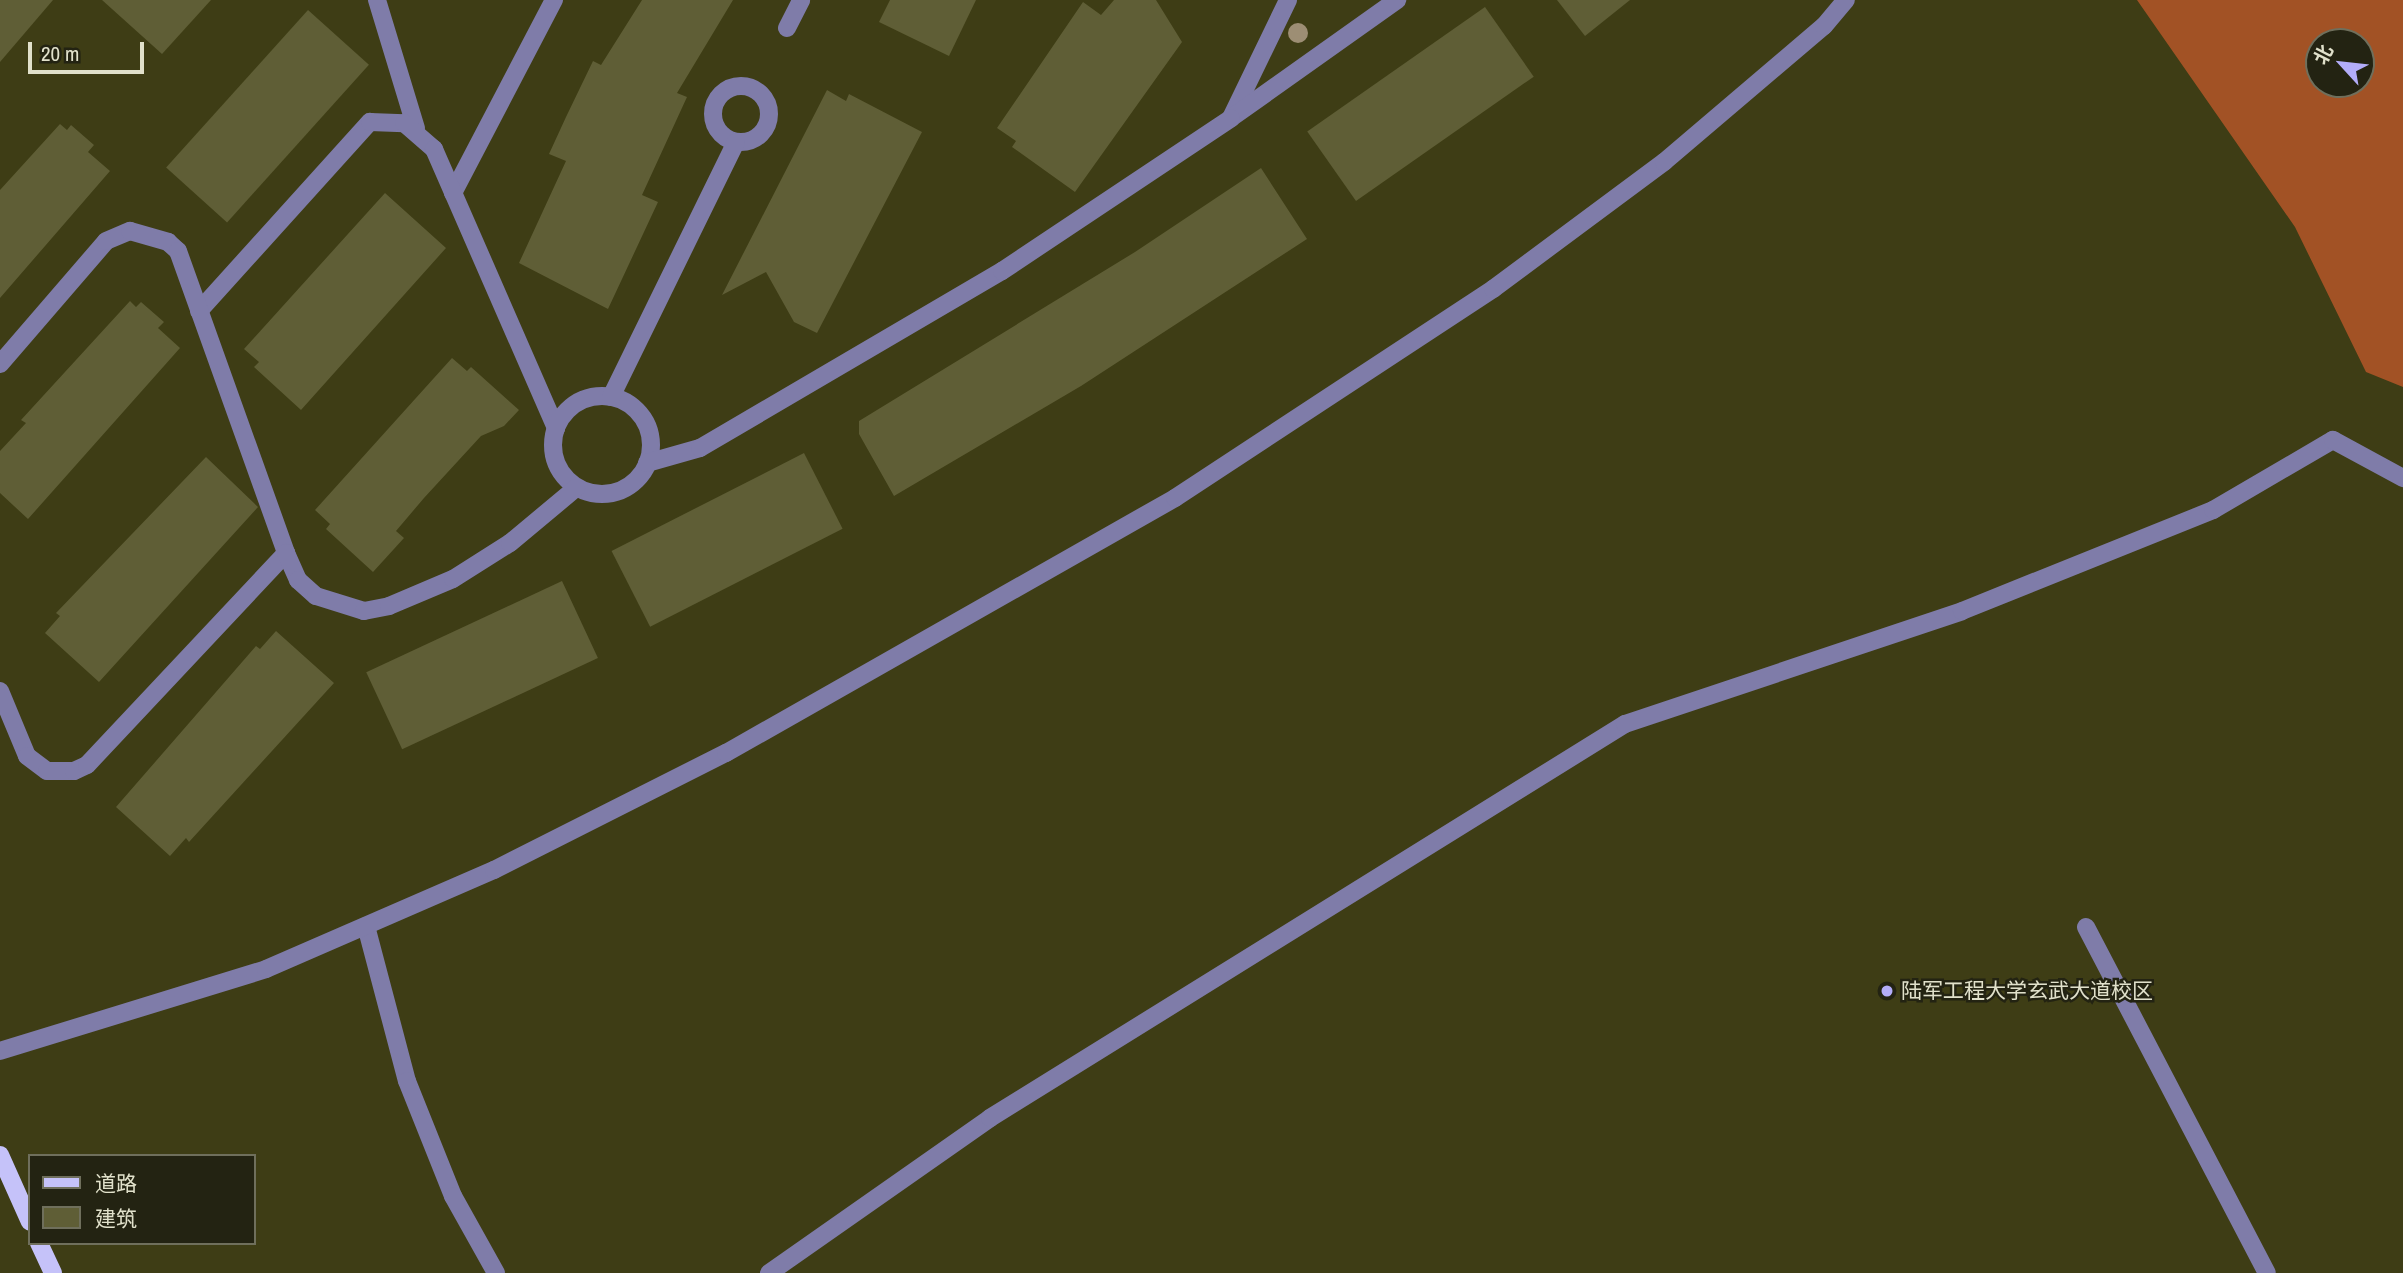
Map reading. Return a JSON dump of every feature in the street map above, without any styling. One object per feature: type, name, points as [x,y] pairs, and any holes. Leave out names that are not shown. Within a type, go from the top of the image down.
[{"type":"main road","points":[[0,1155],[28,1218]]},
{"type":"main road","points":[[40,1245],[53,1273]]},
{"type":"street","points":[[377,0],[416,128],[434,149],[556,428],[555,461],[576,488],[609,494],[638,478],[647,463],[651,446],[640,414],[611,397],[578,402],[556,428]]},
{"type":"street","points":[[453,193],[554,0]]},
{"type":"street","points":[[787,27],[801,0]]},
{"type":"street","points":[[1231,118],[1288,0]]},
{"type":"street","points":[[647,463],[700,448],[1002,271],[1231,118],[1397,0]]},
{"type":"street","points":[[0,1051],[266,969],[494,870],[726,752],[1175,498],[1535,257],[1664,162],[1824,26],[1846,0]]},
{"type":"street","points":[[199,311],[370,122],[393,120],[416,128]]},
{"type":"street","points":[[611,397],[736,142]]},
{"type":"street","points":[[0,364],[106,241],[130,231],[156,235],[178,251],[298,580],[316,596],[364,611],[389,606],[453,579],[499,551],[576,488]]},
{"type":"street","points":[[769,1273],[990,1118],[1625,724],[1962,611],[2213,510],[2333,440],[2403,478]]},
{"type":"street","points":[[0,691],[20,745],[36,765],[61,773],[87,765],[286,553]]},
{"type":"street","points":[[366,926],[407,1081],[453,1196],[496,1273]]},
{"type":"street","points":[[2085,927],[2267,1273]]},
{"type":"shaded area","points":[[2137,0],[2403,0],[2403,387],[2366,372],[2295,227]]},
{"type":"building","points":[[0,0],[53,0],[0,62]]},
{"type":"building","points":[[102,0],[211,0],[162,54]]},
{"type":"building","points":[[642,0],[733,0],[677,93],[687,97],[642,195],[658,202],[608,309],[519,263],[566,161],[549,154],[566,117],[593,61],[601,65]]},
{"type":"building","points":[[890,0],[976,0],[949,56],[879,22]]},
{"type":"building","points":[[1114,0],[1156,0],[1182,42],[1075,192],[1012,147],[1016,141],[997,128],[1083,2],[1101,15]]},
{"type":"building","points":[[1557,0],[1630,0],[1585,36]]},
{"type":"building","points":[[1485,7],[1534,77],[1356,201],[1307,131]]},
{"type":"building","points":[[308,10],[369,65],[227,222],[166,168]]},
{"type":"building","points":[[827,90],[846,101],[849,94],[922,132],[817,333],[794,322],[766,272],[722,295]]},
{"type":"building","points":[[60,124],[67,130],[71,125],[94,145],[88,152],[110,171],[0,298],[0,190]]},
{"type":"building","points":[[1261,168],[1307,239],[1081,386],[894,496],[859,434],[859,421],[1135,252]]},
{"type":"building","points":[[385,193],[446,248],[301,410],[254,367],[259,362],[244,349]]},
{"type":"building","points":[[130,301],[136,307],[141,302],[164,322],[158,328],[180,348],[28,519],[0,493],[0,451],[26,423],[21,420]]},
{"type":"building","points":[[452,358],[467,371],[471,367],[519,410],[504,426],[481,436],[424,498],[396,531],[404,538],[373,572],[326,529],[330,524],[315,510]]},
{"type":"building","points":[[804,453],[843,529],[650,627],[612,551]]},
{"type":"building","points":[[206,457],[258,507],[99,682],[45,633],[60,616],[56,613]]},
{"type":"building","points":[[562,581],[598,658],[402,749],[366,672]]},
{"type":"building","points":[[276,631],[334,683],[189,842],[186,838],[170,856],[116,807],[256,646],[260,649]]},
{"type":"place","name":"陆军工程大学玄武大道校区","points":[[1887,991]]}]
